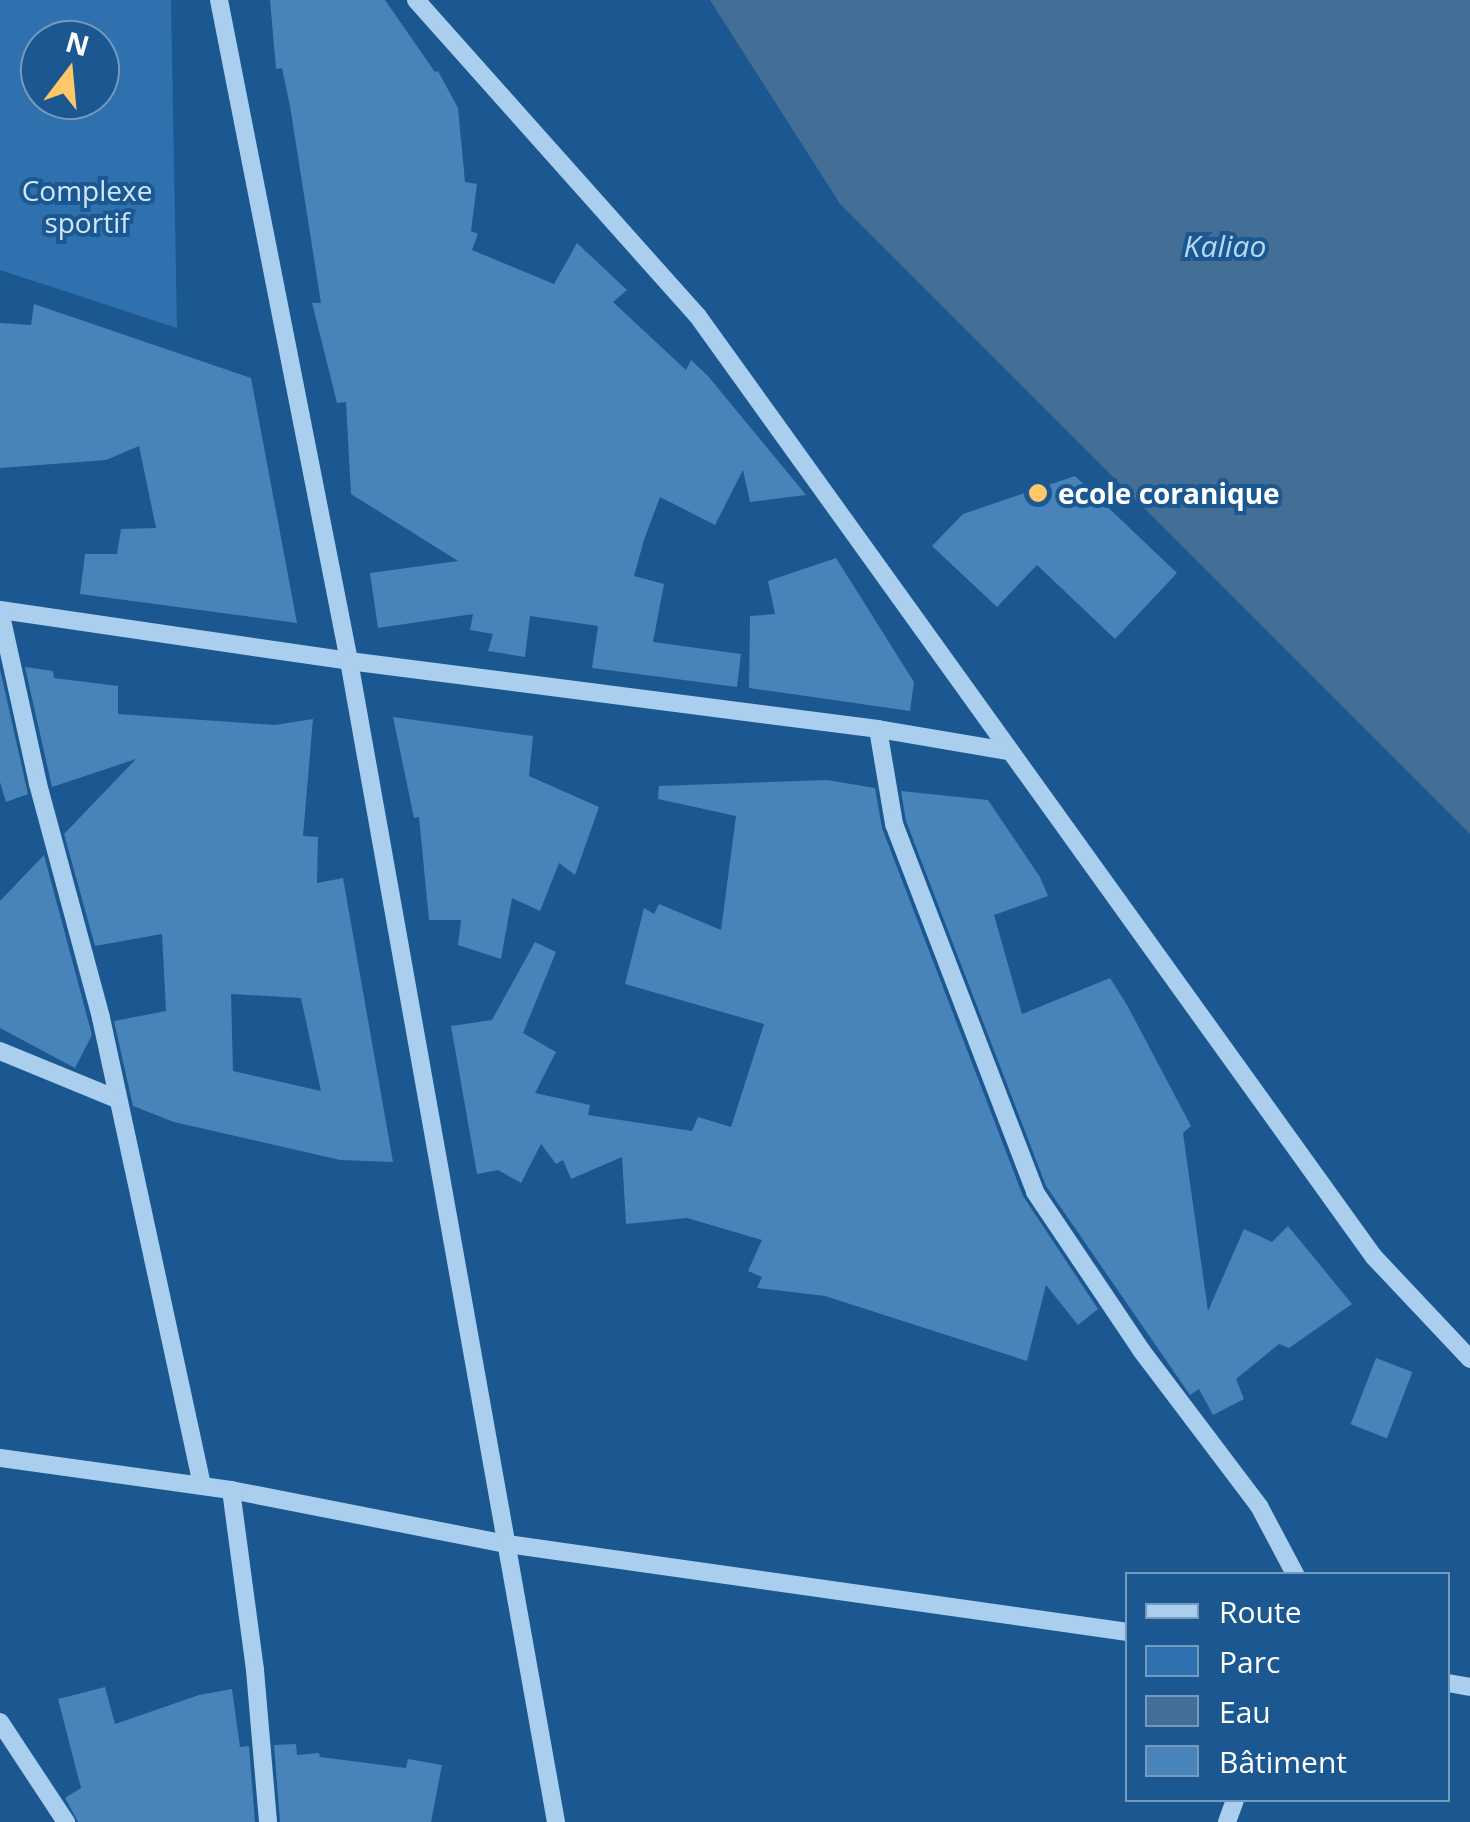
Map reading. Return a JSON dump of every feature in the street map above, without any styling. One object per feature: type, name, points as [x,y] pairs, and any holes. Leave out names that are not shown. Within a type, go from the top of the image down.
[{"type":"street","points":[[220,0],[349,661],[556,1822]]},
{"type":"street","points":[[416,0],[697,315],[1374,1257],[1470,1359]]},
{"type":"street","points":[[202,1486],[117,1098],[0,610],[349,661],[878,728],[1008,751]]},
{"type":"street","points":[[878,728],[894,824],[1035,1192],[1141,1350],[1259,1506],[1294,1572]]},
{"type":"street","points":[[0,1051],[117,1098]]},
{"type":"street","points":[[0,1458],[230,1490],[507,1544],[1125,1632]]},
{"type":"street","points":[[230,1490],[255,1670],[268,1822]]},
{"type":"street","points":[[0,1722],[66,1822]]},
{"type":"green space","name":"Complexe sportif","points":[[0,0],[171,0],[177,328],[0,270]]},
{"type":"water","name":"Kaliao","points":[[710,0],[1470,0],[1470,834],[840,204]]},
{"type":"building","points":[[270,0],[385,0],[435,72],[438,71],[458,108],[465,182],[477,184],[471,231],[478,234],[472,250],[554,284],[577,243],[627,290],[613,302],[686,370],[691,360],[708,376],[806,495],[750,502],[743,470],[715,525],[660,497],[644,540],[634,576],[664,584],[653,642],[741,654],[737,687],[592,668],[598,626],[530,616],[525,657],[488,651],[493,634],[470,630],[473,614],[378,628],[370,573],[458,561],[351,494],[346,402],[337,403],[312,303],[321,303],[290,106],[282,68],[276,69]]},
{"type":"building","points":[[34,304],[251,378],[297,623],[80,594],[85,554],[117,554],[121,529],[156,528],[139,446],[106,460],[0,468],[0,323],[31,325]]},
{"type":"building","name":"ecole coranique","points":[[1075,476],[1177,573],[1115,639],[1037,565],[997,607],[932,546],[963,514]]},
{"type":"building","points":[[836,558],[914,682],[910,711],[749,688],[750,616],[775,614],[768,581]]},
{"type":"building","points":[[25,667],[53,671],[54,678],[118,686],[118,714],[275,725],[313,719],[303,836],[318,837],[317,883],[343,878],[393,1162],[340,1160],[174,1122],[133,1106],[114,1021],[166,1011],[162,934],[95,946],[64,834],[136,759],[52,787]],"holes":[[[231,994],[301,998],[321,1091],[233,1071]]]},
{"type":"building","points":[[0,669],[28,794],[6,802],[0,782]]},
{"type":"building","points":[[393,717],[533,736],[529,776],[599,807],[575,875],[559,863],[540,911],[512,898],[501,959],[458,945],[461,920],[429,920],[419,817],[414,818]]},
{"type":"building","points":[[827,780],[875,788],[882,828],[1023,1196],[1098,1309],[1078,1325],[1046,1285],[1027,1361],[825,1296],[757,1288],[762,1277],[748,1271],[762,1240],[687,1218],[626,1224],[622,1157],[571,1179],[563,1160],[556,1164],[541,1144],[521,1183],[498,1170],[477,1174],[451,1026],[492,1020],[535,942],[556,952],[523,1033],[556,1052],[535,1093],[590,1105],[588,1115],[692,1131],[698,1117],[731,1127],[764,1024],[625,984],[644,908],[654,914],[659,904],[721,930],[736,816],[658,799],[659,786]]},
{"type":"building","points":[[901,791],[988,800],[1040,877],[1048,896],[994,915],[1022,1014],[1110,978],[1127,1005],[1191,1126],[1183,1133],[1208,1311],[1244,1229],[1272,1242],[1288,1226],[1352,1304],[1289,1348],[1279,1344],[1236,1379],[1244,1399],[1213,1415],[1199,1389],[1190,1395],[1046,1186],[906,821]]},
{"type":"building","points":[[44,855],[92,1035],[75,1068],[0,1028],[0,901]]},
{"type":"building","points":[[1376,1358],[1412,1372],[1387,1438],[1351,1424]]},
{"type":"building","points":[[105,1687],[115,1724],[199,1695],[232,1689],[240,1747],[249,1746],[255,1822],[78,1822],[65,1798],[81,1788],[58,1699]]},
{"type":"building","points":[[296,1744],[297,1755],[319,1753],[320,1757],[406,1768],[408,1759],[442,1765],[431,1822],[280,1822],[274,1745]]},
{"type":"place","name":"ecole coranique","points":[[1038,493]]}]
